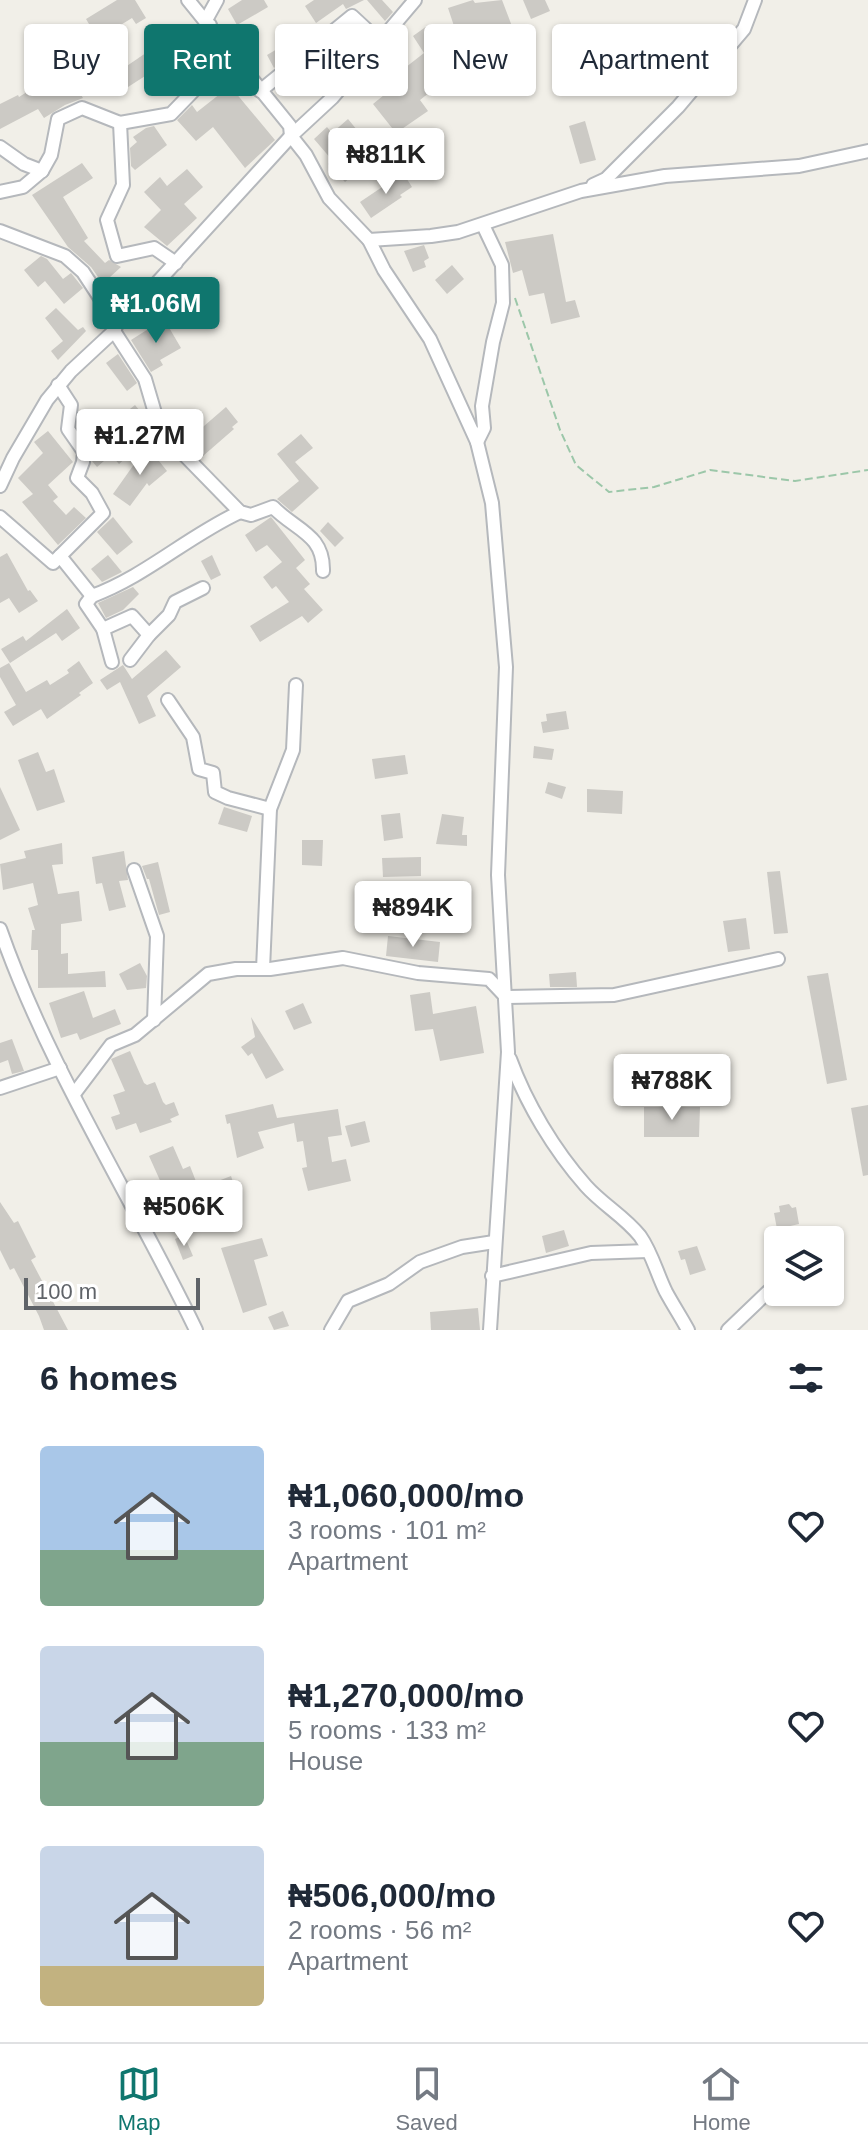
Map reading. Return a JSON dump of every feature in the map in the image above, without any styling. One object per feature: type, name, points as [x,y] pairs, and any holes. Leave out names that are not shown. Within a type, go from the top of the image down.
[{"type":"street","points":[[188,0],[208,22],[217,0]]},
{"type":"street","points":[[395,24],[415,0]]},
{"type":"street","points":[[369,240],[431,236],[483,225],[581,191],[606,179],[678,107],[744,29],[755,0]]},
{"type":"street","points":[[342,24],[352,16],[361,24]]},
{"type":"street","points":[[275,79],[260,91],[291,131],[335,206],[369,240],[384,270],[430,339],[477,442],[492,503],[506,667],[498,875],[508,1052],[490,1330]]},
{"type":"street","points":[[0,192],[23,187],[42,171],[51,155],[58,119],[82,108],[120,123],[171,114],[188,96]]},
{"type":"street","points":[[0,486],[13,458],[58,385],[176,263],[291,131],[312,119],[332,96]]},
{"type":"street","points":[[120,123],[123,185],[107,220],[117,256],[154,248],[176,263]]},
{"type":"street","points":[[0,147],[24,164],[42,171]]},
{"type":"street","points":[[581,191],[665,176],[799,166],[868,151]]},
{"type":"street","points":[[477,442],[484,428],[482,406],[503,303],[502,265],[483,225]]},
{"type":"street","points":[[0,231],[65,256],[83,272],[149,387],[160,430],[240,512],[251,515],[273,507],[285,520],[312,537],[320,548],[323,571]]},
{"type":"street","points":[[0,517],[53,563],[103,513],[92,493],[77,478],[84,452],[68,429],[71,405],[58,385]]},
{"type":"street","points":[[112,662],[103,629],[86,604],[92,596],[175,552],[208,527],[240,512]]},
{"type":"street","points":[[60,556],[92,596]]},
{"type":"street","points":[[130,660],[169,615],[175,602],[203,588]]},
{"type":"street","points":[[103,629],[132,616],[149,635]]},
{"type":"street","points":[[263,969],[270,809],[293,750],[296,685]]},
{"type":"street","points":[[168,700],[193,737],[199,769],[213,773],[215,792],[270,809]]},
{"type":"street","points":[[134,870],[157,936],[154,1020]]},
{"type":"street","points":[[0,929],[60,1068],[155,1245],[196,1330]]},
{"type":"street","points":[[74,1094],[111,1045],[135,1035],[208,974],[343,958],[418,973],[489,979],[506,997],[614,995],[778,959]]},
{"type":"street","points":[[508,1052],[529,1102],[557,1147],[585,1185],[602,1202],[622,1214],[642,1239],[666,1292],[688,1330]]},
{"type":"street","points":[[0,1088],[60,1068]]},
{"type":"street","points":[[331,1330],[348,1301],[389,1284],[420,1262],[462,1247],[494,1242]]},
{"type":"street","points":[[492,1276],[591,1253],[648,1251]]},
{"type":"street","points":[[728,1330],[764,1296]]},
{"type":"path","points":[[503,286],[514,296],[522,313],[560,430],[576,465],[609,492],[654,487],[710,470],[795,481],[868,470]]},
{"type":"building","points":[[117,0],[135,0],[146,18],[136,24],[132,18],[122,24],[89,24],[86,19]]},
{"type":"building","points":[[242,0],[264,0],[268,7],[239,24],[228,9]]},
{"type":"building","points":[[314,0],[364,0],[346,9],[343,4],[316,23],[305,6]]},
{"type":"building","points":[[367,0],[382,0],[393,12],[385,21]]},
{"type":"building","points":[[473,0],[475,3],[502,0],[511,24],[453,24],[448,8]]},
{"type":"building","points":[[523,0],[545,0],[550,11],[531,19]]},
{"type":"building","points":[[424,28],[424,53],[413,36]]},
{"type":"building","points":[[275,50],[274,68],[267,55]]},
{"type":"building","points":[[424,53],[425,96],[420,100],[428,111],[396,133],[373,104],[383,96],[408,96],[408,66]]},
{"type":"building","points":[[144,54],[144,77],[128,87],[128,65]]},
{"type":"building","points":[[24,94],[83,98],[44,118],[38,109],[0,129],[0,104]]},
{"type":"building","points":[[217,96],[238,96],[275,140],[245,168],[213,127],[196,141],[177,120],[192,105],[197,112]]},
{"type":"building","points":[[348,119],[375,152],[345,182],[328,164],[332,160],[314,139],[327,127],[332,133]]},
{"type":"building","points":[[585,121],[596,160],[580,164],[569,126]]},
{"type":"building","points":[[154,126],[167,145],[135,170],[131,166],[130,148],[137,142],[133,137]]},
{"type":"building","points":[[82,163],[93,178],[63,197],[88,238],[84,241],[105,263],[109,260],[121,267],[110,277],[123,296],[134,287],[137,291],[118,310],[116,302],[91,267],[68,247],[32,195]]},
{"type":"building","points":[[187,169],[203,187],[184,204],[197,218],[167,246],[144,227],[161,210],[144,192],[160,177],[167,186]]},
{"type":"building","points":[[403,173],[412,187],[371,218],[360,202]]},
{"type":"building","points":[[553,234],[566,302],[575,300],[580,317],[551,324],[544,293],[529,296],[522,270],[513,273],[505,242]]},
{"type":"building","points":[[424,245],[429,258],[424,261],[426,267],[413,272],[404,251]]},
{"type":"building","points":[[41,256],[63,279],[71,273],[83,288],[64,304],[45,281],[38,287],[24,270]]},
{"type":"building","points":[[452,265],[464,279],[447,294],[435,280]]},
{"type":"building","points":[[56,308],[78,330],[83,327],[86,331],[58,360],[51,351],[63,341],[45,318]]},
{"type":"building","points":[[164,319],[181,348],[160,360],[163,365],[151,372],[131,340]]},
{"type":"building","points":[[118,354],[137,383],[127,391],[106,363]]},
{"type":"building","points":[[135,405],[148,421],[152,434],[119,464],[111,455],[97,467],[92,461],[95,453],[79,429],[100,411],[111,424]]},
{"type":"building","points":[[226,407],[238,422],[203,456],[189,439]]},
{"type":"building","points":[[48,431],[73,462],[48,485],[58,497],[53,501],[66,515],[74,507],[86,518],[58,545],[22,502],[33,494],[18,478],[43,453],[34,442]]},
{"type":"building","points":[[301,434],[313,448],[295,462],[319,488],[292,512],[277,499],[299,481],[277,454]]},
{"type":"building","points":[[147,446],[167,471],[149,486],[147,483],[130,506],[113,494]]},
{"type":"building","points":[[113,517],[133,542],[117,555],[97,532]]},
{"type":"building","points":[[271,517],[305,560],[296,568],[310,584],[304,589],[323,610],[308,623],[302,616],[260,642],[250,626],[289,602],[276,586],[272,589],[263,577],[282,562],[267,545],[256,552],[245,535]]},
{"type":"building","points":[[328,522],[344,538],[335,547],[320,531]]},
{"type":"building","points":[[7,553],[28,591],[38,601],[19,613],[9,598],[0,603],[0,557]]},
{"type":"building","points":[[108,555],[122,572],[102,582],[91,569]]},
{"type":"building","points":[[212,555],[221,575],[211,580],[201,561]]},
{"type":"building","points":[[133,587],[139,594],[123,610],[106,618],[98,603]]},
{"type":"building","points":[[67,609],[80,628],[62,641],[56,633],[10,663],[1,649],[23,636],[26,641]]},
{"type":"building","points":[[166,650],[181,667],[147,696],[156,716],[139,724],[120,682],[107,690],[100,680],[123,665],[132,679]]},
{"type":"building","points":[[79,661],[93,683],[79,693],[81,695],[47,719],[41,709],[13,726],[4,712],[16,705],[0,677],[0,668],[9,663],[26,692],[47,680],[50,685],[69,673],[67,670]]},
{"type":"building","points":[[566,711],[569,729],[543,733],[541,722],[547,721],[546,714]]},
{"type":"building","points":[[534,746],[554,749],[552,760],[533,758]]},
{"type":"building","points":[[38,752],[46,772],[54,769],[65,802],[37,811],[18,760]]},
{"type":"building","points":[[405,755],[408,774],[375,779],[372,759]]},
{"type":"building","points":[[548,782],[566,787],[562,799],[545,793]]},
{"type":"building","points":[[0,787],[20,830],[0,840]]},
{"type":"building","points":[[587,789],[623,791],[622,814],[587,812]]},
{"type":"building","points":[[224,807],[252,816],[247,832],[218,824]]},
{"type":"building","points":[[400,813],[403,838],[384,841],[381,815]]},
{"type":"building","points":[[442,814],[464,817],[462,835],[467,835],[467,846],[436,844]]},
{"type":"building","points":[[302,840],[323,840],[322,866],[302,865]]},
{"type":"building","points":[[62,843],[63,864],[52,865],[58,894],[79,891],[82,921],[61,924],[61,954],[68,953],[68,974],[105,971],[106,987],[38,988],[38,950],[31,950],[32,930],[35,930],[28,908],[38,905],[33,883],[3,890],[0,864],[26,858],[24,851]]},
{"type":"building","points":[[124,851],[128,880],[119,881],[126,907],[109,911],[102,883],[96,884],[92,857]]},
{"type":"building","points":[[421,857],[421,876],[383,877],[382,858]]},
{"type":"building","points":[[158,862],[170,912],[159,915],[142,866]]},
{"type":"building","points":[[780,871],[788,933],[774,934],[767,872]]},
{"type":"building","points":[[383,900],[384,931],[366,932],[364,901]]},
{"type":"building","points":[[746,918],[750,949],[728,952],[723,921]]},
{"type":"building","points":[[388,936],[440,942],[438,962],[386,956]]},
{"type":"building","points":[[140,963],[147,976],[146,988],[127,990],[119,974]]},
{"type":"building","points":[[576,972],[577,987],[550,987],[549,974]]},
{"type":"building","points":[[828,973],[847,1080],[827,1084],[807,976]]},
{"type":"building","points":[[84,991],[93,1018],[115,1009],[121,1024],[80,1040],[77,1033],[61,1038],[49,1003]]},
{"type":"building","points":[[430,992],[433,1014],[476,1006],[484,1053],[440,1061],[433,1029],[415,1031],[410,995]]},
{"type":"building","points":[[303,1003],[312,1023],[294,1030],[285,1011]]},
{"type":"building","points":[[251,1017],[284,1070],[266,1079],[252,1053],[248,1056],[241,1047],[255,1037]]},
{"type":"building","points":[[12,1039],[24,1071],[12,1074],[8,1060],[0,1063],[0,1043]]},
{"type":"building","points":[[130,1051],[144,1083],[155,1082],[163,1102],[166,1105],[174,1102],[179,1115],[170,1119],[172,1122],[140,1133],[136,1123],[116,1130],[111,1117],[120,1114],[113,1095],[125,1091],[111,1059]]},
{"type":"building","points":[[273,1104],[277,1118],[338,1109],[342,1135],[328,1137],[332,1162],[346,1159],[351,1181],[308,1191],[302,1168],[307,1167],[303,1141],[297,1142],[294,1123],[258,1132],[264,1148],[237,1158],[230,1123],[227,1124],[225,1115]]},
{"type":"building","points":[[868,1105],[868,1175],[863,1176],[851,1108]]},
{"type":"building","points":[[644,1107],[700,1107],[699,1137],[644,1137]]},
{"type":"building","points":[[365,1121],[370,1142],[351,1147],[345,1126]]},
{"type":"building","points":[[173,1146],[183,1169],[190,1166],[197,1184],[167,1196],[149,1156]]},
{"type":"building","points":[[231,1176],[234,1185],[209,1195],[205,1186]]},
{"type":"building","points":[[0,1202],[14,1223],[18,1221],[36,1257],[31,1260],[68,1330],[44,1330],[14,1268],[10,1270],[0,1250]]},
{"type":"building","points":[[789,1204],[792,1208],[796,1207],[799,1224],[776,1226],[774,1213],[780,1212],[779,1206]]},
{"type":"building","points":[[564,1230],[569,1246],[546,1253],[542,1236]]},
{"type":"building","points":[[184,1235],[193,1256],[183,1260],[175,1239]]},
{"type":"building","points":[[262,1238],[268,1256],[254,1260],[267,1305],[243,1313],[221,1248]]},
{"type":"building","points":[[697,1246],[706,1270],[690,1275],[685,1259],[681,1260],[678,1251]]},
{"type":"building","points":[[478,1308],[480,1330],[431,1330],[430,1312]]},
{"type":"building","points":[[283,1311],[289,1326],[274,1330],[268,1317]]}]
